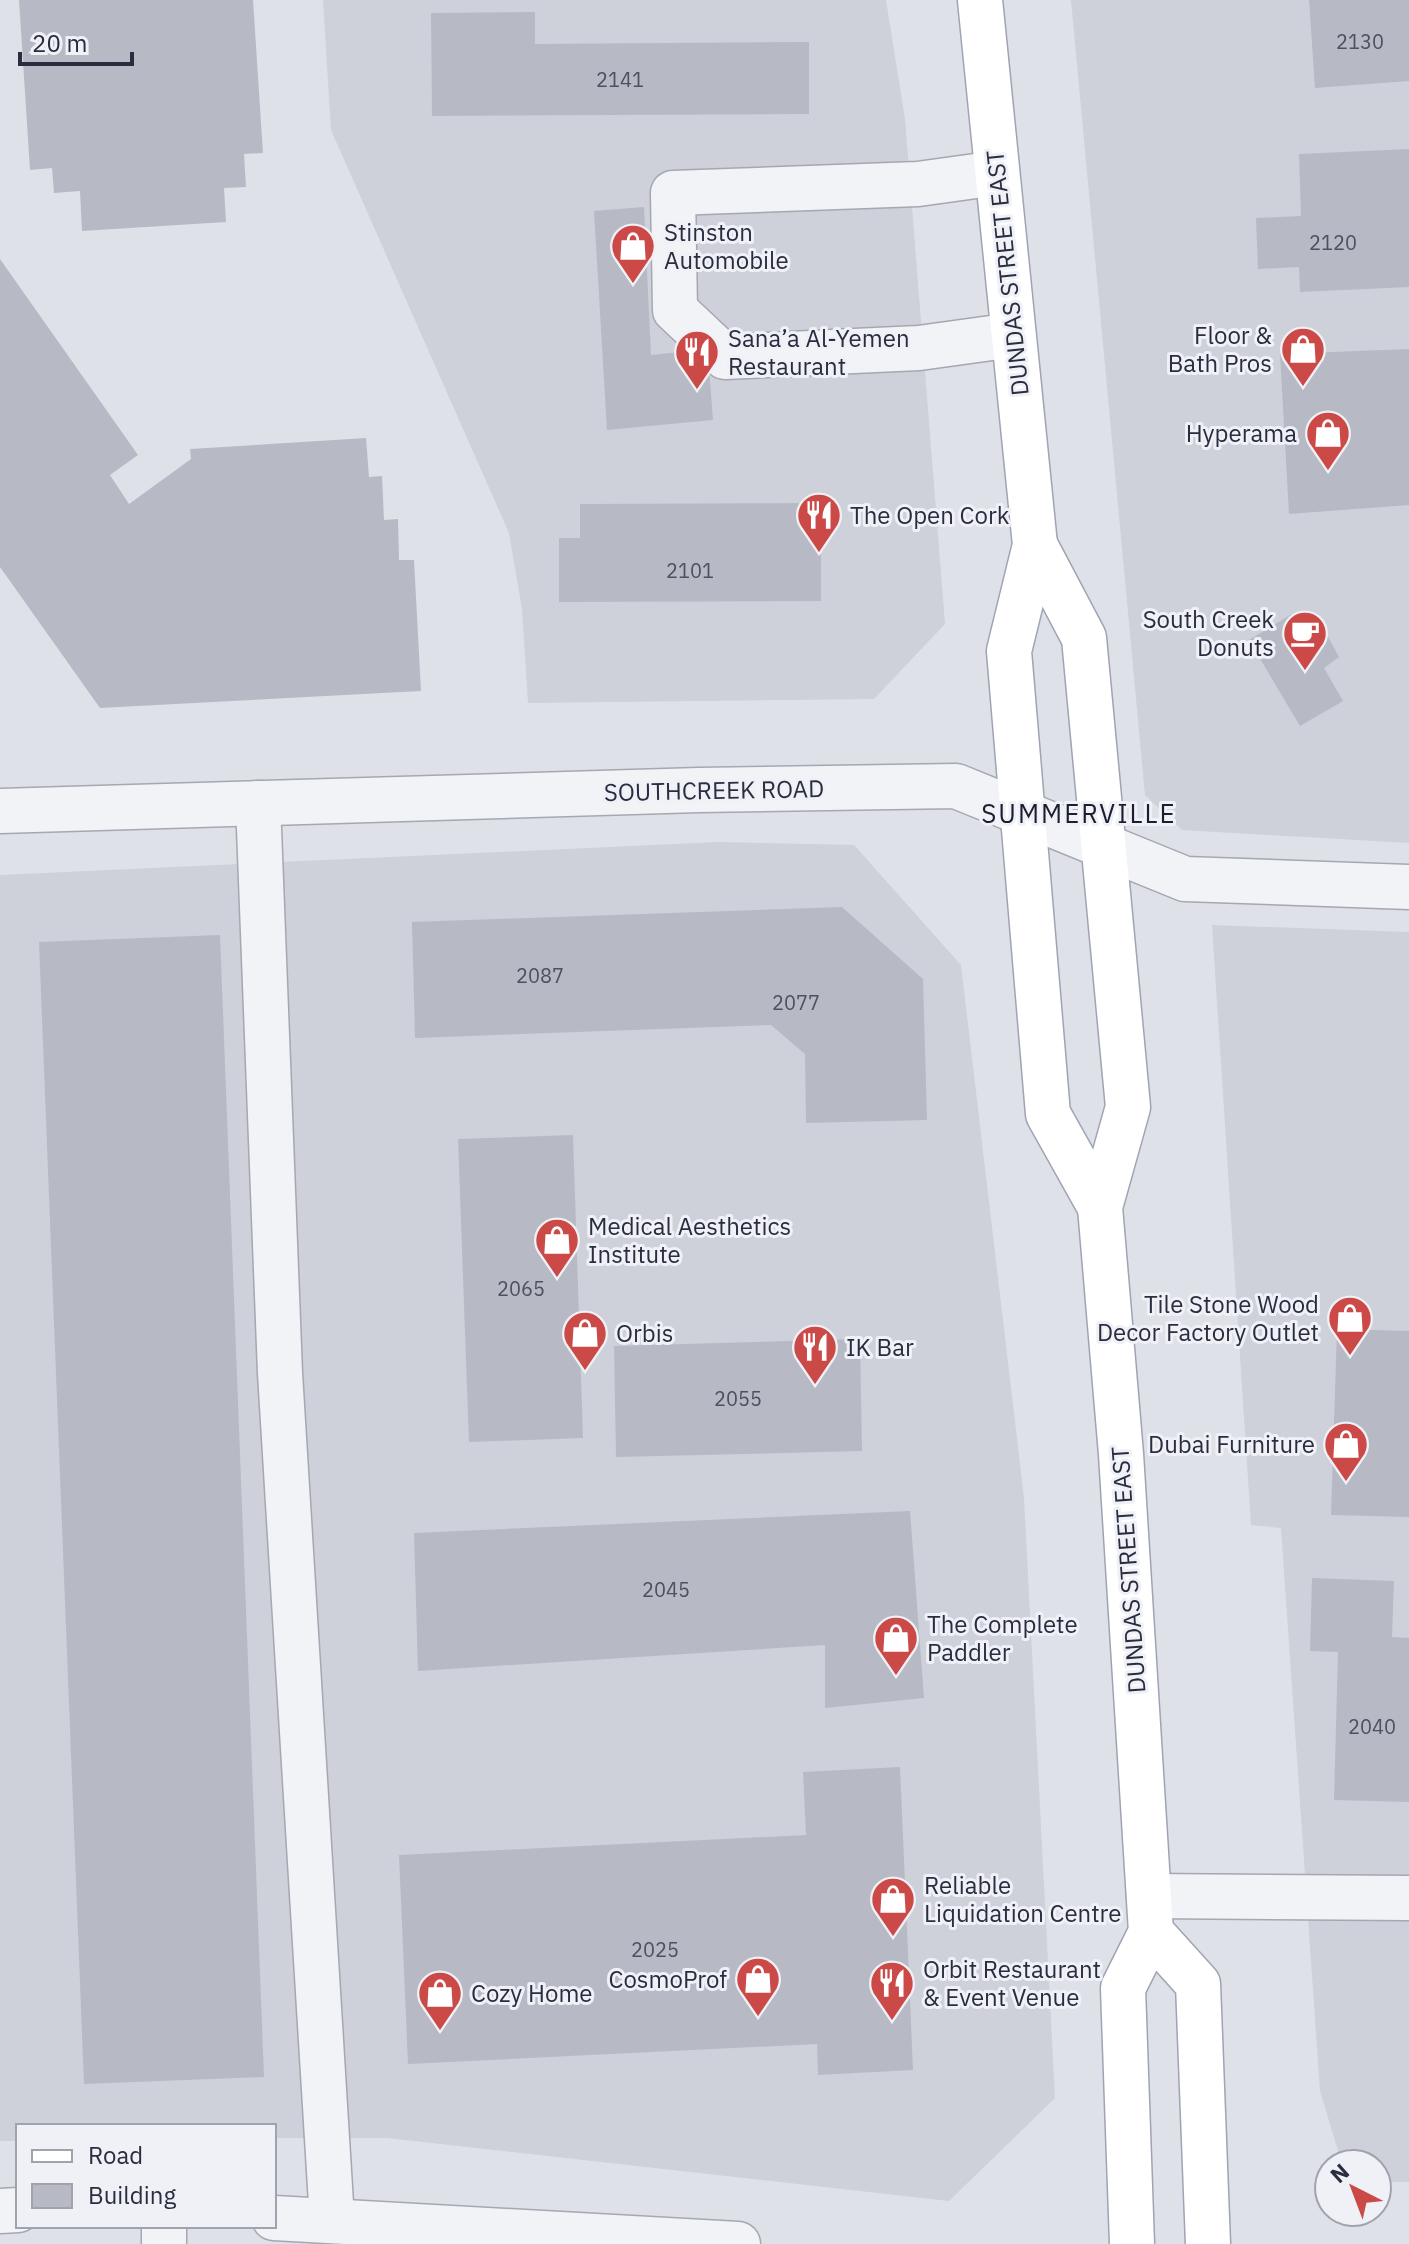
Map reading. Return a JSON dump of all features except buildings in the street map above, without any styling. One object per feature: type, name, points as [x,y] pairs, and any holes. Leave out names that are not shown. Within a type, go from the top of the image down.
[{"type":"main road","name":"DUNDAS STREET EAST","points":[[980,0],[1035,545],[1009,651],[1048,1114],[1100,1207]]},
{"type":"main road","name":"DUNDAS STREET EAST","points":[[1035,545],[1084,638],[1128,1107],[1100,1207],[1122,1468],[1150,1914]]},
{"type":"main road","points":[[1132,2244],[1123,1988],[1150,1914]]},
{"type":"main road","points":[[1150,1914],[1198,1984],[1208,2244]]},
{"type":"street","points":[[997,173],[918,184],[673,193],[675,310],[725,357],[919,348],[1013,335]]},
{"type":"street","name":"SOUTHCREEK ROAD","points":[[0,811],[956,786],[1185,879],[1409,887]]},
{"type":"street","points":[[258,803],[280,1373],[332,2220]]},
{"type":"street","points":[[1150,1914],[1409,1898]]},
{"type":"street","points":[[276,2218],[738,2244]]},
{"type":"shaded area","points":[[323,0],[886,0],[905,119],[945,624],[874,699],[528,703],[522,609],[509,533],[331,130]]},
{"type":"shaded area","points":[[1071,0],[1409,0],[1409,843],[1182,830],[1145,795]]},
{"type":"shaded area","points":[[718,842],[854,845],[961,965],[1024,1498],[1055,2098],[949,2201],[387,2138],[276,2138],[276,2124],[16,2124],[16,2141],[0,2141],[0,875]]},
{"type":"shaded area","points":[[1212,925],[1409,932],[1409,2182],[1393,2182],[1393,2148],[1337,2148],[1320,2091],[1281,1528],[1251,1525]]},
{"type":"place","name":"Stinston Automobile","points":[[633,285]]},
{"type":"place","name":"Floor & Bath Pros","points":[[1303,388]]},
{"type":"place","name":"Sana’a Al-Yemen Restaurant","points":[[697,391]]},
{"type":"place","name":"Hyperama","points":[[1328,472]]},
{"type":"place","name":"The Open Cork","points":[[819,554]]},
{"type":"place","name":"South Creek Donuts","points":[[1305,672]]},
{"type":"place","name":"Medical Aesthetics Institute","points":[[557,1279]]},
{"type":"place","name":"Tile Stone Wood Decor Factory Outlet","points":[[1350,1357]]},
{"type":"place","name":"Orbis","points":[[585,1372]]},
{"type":"place","name":"IK Bar","points":[[815,1386]]},
{"type":"place","name":"Dubai Furniture","points":[[1346,1483]]},
{"type":"place","name":"The Complete Paddler","points":[[896,1677]]},
{"type":"place","name":"Reliable Liquidation Centre","points":[[893,1938]]},
{"type":"place","name":"CosmoProf","points":[[758,2018]]},
{"type":"place","name":"Orbit Restaurant & Event Venue","points":[[892,2022]]},
{"type":"place","name":"Cozy Home","points":[[440,2032]]},
{"type":"district","name":"SUMMERVILLE","points":[[1079,813]]}]
